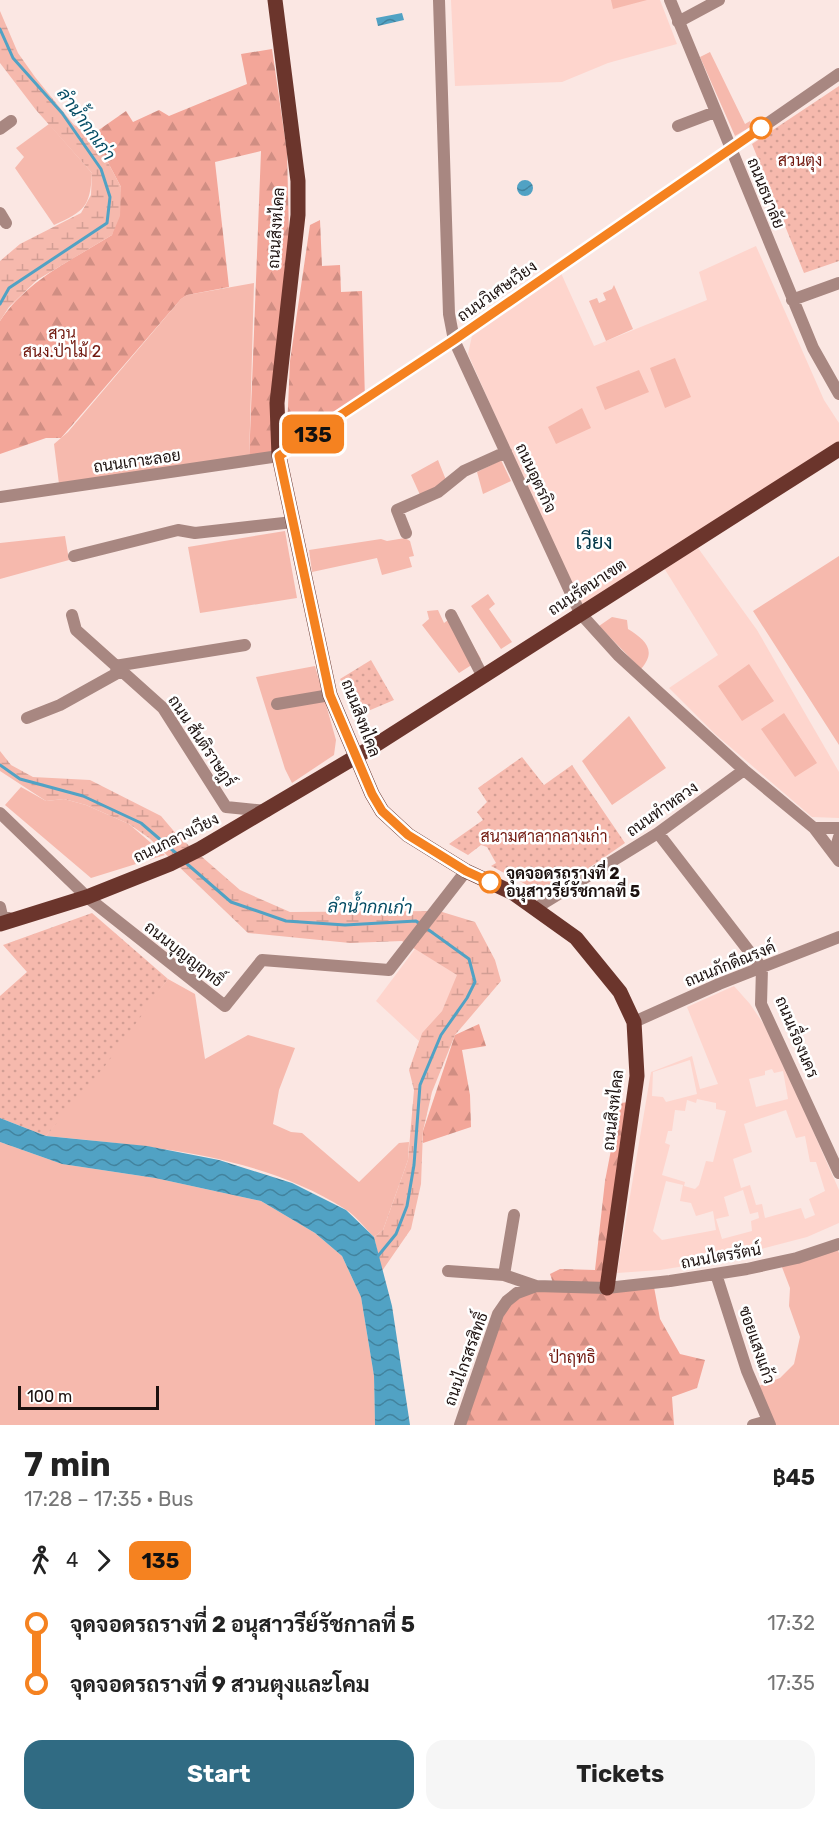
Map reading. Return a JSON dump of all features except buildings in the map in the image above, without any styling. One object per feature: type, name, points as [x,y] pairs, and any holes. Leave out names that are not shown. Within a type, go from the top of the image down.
[{"type":"main road","points":[[275,6],[290,0]]},
{"type":"main road","name":"ถนนสิงหไคล","points":[[275,6],[298,181],[298,204],[278,381],[279,456],[330,695],[372,794],[396,825],[466,871],[513,893],[536,908],[576,938],[595,958],[620,992],[634,1022],[637,1076],[607,1288]]},
{"type":"main road","name":"ถนนรัตนาเขต","points":[[356,758],[839,449]]},
{"type":"main road","name":"ถนนกลางเวียง","points":[[3,916],[87,897],[171,864],[201,849],[356,758]]},
{"type":"main road","points":[[0,935],[3,916]]},
{"type":"street","name":"ถนนอุตรกิจ","points":[[439,0],[449,314],[454,340],[580,613],[618,655],[744,770],[814,828],[836,857]]},
{"type":"street","name":"ถนนธนาลัย","points":[[670,0],[792,300],[813,348],[839,394]]},
{"type":"street","points":[[678,22],[719,0]]},
{"type":"street","name":"ถนนวิเศษเวียง","points":[[279,456],[454,340],[839,74]]},
{"type":"street","points":[[678,126],[715,112]]},
{"type":"street","points":[[0,129],[11,121]]},
{"type":"street","points":[[792,300],[839,283]]},
{"type":"street","points":[[406,533],[397,510],[438,492],[464,471],[506,452]]},
{"type":"street","name":"ถนนเกาะลอย","points":[[0,498],[279,456]]},
{"type":"street","points":[[74,556],[178,530],[195,533],[293,522]]},
{"type":"street","name":"ถนน สันติราษฎร์","points":[[72,615],[76,630],[163,708],[226,807],[267,811]]},
{"type":"street","points":[[451,615],[483,677]]},
{"type":"street","points":[[27,718],[60,705],[118,668],[245,645]]},
{"type":"street","points":[[277,704],[330,695]]},
{"type":"street","name":"ถนนทำหลวง","points":[[536,908],[658,833],[744,770]]},
{"type":"street","name":"ถนนบุญญฤทธิ์","points":[[0,813],[87,897],[225,1006],[262,960],[389,970],[466,871]]},
{"type":"street","points":[[814,828],[839,828]]},
{"type":"street","points":[[658,833],[762,968]]},
{"type":"street","points":[[836,857],[839,837]]},
{"type":"street","name":"ถนนภักดีณรงค์","points":[[634,1022],[719,984],[839,937]]},
{"type":"street","name":"ถนนเรื่องนคร","points":[[762,968],[761,1004],[839,1173]]},
{"type":"street","points":[[504,1275],[514,1215]]},
{"type":"street","name":"ถนนไตรรัตน์","points":[[607,1288],[716,1274],[797,1258],[839,1244]]},
{"type":"street","points":[[448,1271],[504,1275],[536,1286]]},
{"type":"street","name":"ซอยแสงแก้ว","points":[[716,1274],[747,1371],[769,1423]]},
{"type":"street","name":"ถนนไกรสรสิทธิ์","points":[[460,1425],[498,1314],[507,1301],[517,1293],[536,1286],[607,1288]]},
{"type":"street","points":[[753,1425],[769,1423]]},
{"type":"shaded area","points":[[451,0],[660,0],[677,44],[608,63],[562,82],[455,86]]},
{"type":"shaded area","points":[[756,246],[824,400],[839,423],[839,443],[583,605],[564,571],[468,354],[473,331],[560,271],[594,346],[707,300],[699,272]]},
{"type":"shaded area","points":[[698,548],[757,630],[839,772],[839,818],[812,817],[715,734],[669,688],[718,655],[664,568]]},
{"type":"shaded area","points":[[415,949],[458,975],[442,1011],[422,1033],[419,1041],[376,1001]]},
{"type":"shaded area","points":[[734,986],[750,1004],[765,1026],[784,1065],[839,1190],[839,1223],[807,1237],[716,1261],[660,1270],[617,1273],[651,1072],[692,1056],[700,1089],[718,1084],[687,1007]],"holes":[[[690,1060],[697,1094],[666,1102],[663,1097],[652,1096],[653,1072]],[[772,1069],[774,1073],[783,1071],[788,1099],[756,1107],[749,1079],[765,1075],[765,1071]],[[697,1099],[716,1103],[716,1109],[726,1111],[713,1162],[706,1161],[699,1185],[695,1189],[684,1186],[685,1182],[662,1175],[670,1145],[665,1143],[668,1131],[672,1131],[675,1110],[685,1111],[687,1100],[696,1103]],[[786,1110],[796,1138],[805,1136],[810,1162],[816,1162],[825,1191],[809,1199],[815,1215],[805,1219],[801,1208],[765,1218],[762,1204],[756,1205],[750,1185],[741,1188],[733,1159],[752,1152],[744,1124]],[[666,1181],[683,1185],[680,1201],[691,1203],[696,1216],[713,1211],[716,1230],[662,1240],[653,1231]],[[743,1190],[750,1214],[758,1212],[759,1218],[751,1221],[752,1231],[722,1239],[716,1219],[729,1216],[724,1197]]]},
{"type":"green space","points":[[611,0],[647,0],[613,9]]},
{"type":"green space","points":[[0,11],[18,53],[74,125],[93,134],[121,187],[120,216],[112,235],[37,280],[9,307],[0,321],[0,261],[20,244],[81,213],[91,195],[92,173],[36,110],[0,63]]},
{"type":"green space","name":"สวน สนง.ป่าไม้ 2","points":[[272,49],[287,152],[290,276],[279,456],[249,461],[261,151],[215,162],[229,287],[187,295],[181,299],[61,438],[46,438],[0,454],[0,321],[23,294],[37,282],[112,235],[121,187],[93,134],[126,111],[133,122],[159,110],[169,116],[247,84],[241,54]]},
{"type":"green space","points":[[710,52],[745,124],[750,121],[752,126],[735,136],[700,57]]},
{"type":"green space","name":"สวนตุง","points":[[839,86],[839,261],[804,273],[752,144]]},
{"type":"green space","points":[[49,124],[92,173],[90,194],[84,207],[73,216],[54,225],[15,168],[24,157],[16,148]]},
{"type":"green space","points":[[320,220],[322,266],[340,265],[341,292],[362,291],[365,400],[286,452],[290,361],[310,225]]},
{"type":"green space","points":[[254,283],[249,461],[59,484],[54,444],[68,432],[181,299],[187,295]]},
{"type":"green space","points":[[614,285],[633,329],[606,341],[589,301],[597,298],[599,303],[606,300],[603,293],[612,289]]},
{"type":"green space","points":[[675,358],[691,397],[665,408],[650,368]]},
{"type":"green space","points":[[639,370],[649,392],[605,410],[596,387]]},
{"type":"green space","points":[[582,408],[591,428],[556,444],[548,427]]},
{"type":"green space","points":[[438,460],[446,480],[421,497],[411,475]]},
{"type":"green space","points":[[501,460],[511,481],[483,494],[477,472]]},
{"type":"green space","points":[[285,531],[297,598],[200,613],[188,547]]},
{"type":"green space","points":[[65,536],[69,560],[0,579],[0,543]]},
{"type":"green space","points":[[405,538],[410,541],[414,556],[409,557],[412,567],[382,575],[377,558],[312,572],[309,550],[381,539],[387,541]]},
{"type":"green space","points":[[839,556],[839,745],[753,611]]},
{"type":"green space","points":[[488,594],[495,604],[489,609],[512,642],[501,649],[471,606]]},
{"type":"green space","points":[[438,610],[444,623],[455,615],[481,659],[459,673],[422,625],[429,619],[427,611]]},
{"type":"green space","points":[[612,617],[627,620],[628,629],[647,646],[648,656],[641,669],[599,626]]},
{"type":"green space","points":[[371,660],[394,700],[361,714],[340,679]]},
{"type":"green space","points":[[749,664],[774,701],[742,721],[718,686]]},
{"type":"green space","points":[[315,666],[336,740],[334,755],[292,783],[285,769],[256,677]]},
{"type":"green space","points":[[784,713],[817,763],[795,777],[761,729]]},
{"type":"green space","points":[[629,716],[666,768],[612,805],[582,761]]},
{"type":"green space","points":[[0,751],[11,765],[33,777],[90,780],[161,816],[178,836],[240,890],[290,912],[439,911],[475,922],[495,960],[501,981],[455,1035],[432,1092],[423,1131],[421,1184],[411,1229],[382,1271],[374,1237],[383,1230],[408,1160],[414,1090],[409,1070],[422,1033],[442,1011],[457,975],[402,941],[350,943],[248,933],[149,838],[129,824],[86,805],[64,799],[46,801],[0,771]]},
{"type":"green space","name":"สนามศาลากลางเก่า","points":[[522,757],[544,785],[572,765],[625,843],[548,896],[491,866],[496,863],[487,847],[481,845],[468,855],[449,844],[483,820],[477,812],[487,802],[478,788]]},
{"type":"green space","points":[[21,787],[46,801],[64,799],[86,805],[129,824],[165,855],[91,878],[5,805]]},
{"type":"green space","points":[[92,913],[168,979],[105,1066],[46,1136],[0,1118],[0,996],[27,972],[3,945]]},
{"type":"green space","points":[[168,979],[195,994],[205,1059],[248,1035],[295,1048],[279,1090],[273,1124],[291,1132],[302,1133],[359,1182],[399,1143],[409,1142],[408,1160],[383,1230],[374,1237],[345,1209],[311,1190],[275,1175],[238,1164],[161,1149],[46,1136]]},
{"type":"green space","points":[[479,1024],[486,1046],[462,1050],[470,1095],[471,1127],[423,1143],[423,1131],[455,1035]]},
{"type":"green space","name":"ป่าฤทธิ","points":[[630,1102],[607,1288],[654,1287],[660,1319],[680,1354],[705,1360],[697,1388],[672,1397],[674,1425],[460,1425],[507,1301],[554,1286],[550,1274],[560,1269],[595,1270],[605,1181],[620,1103]]},
{"type":"green space","points":[[0,1142],[62,1164],[155,1178],[261,1201],[315,1233],[342,1256],[361,1297],[374,1376],[375,1425],[0,1425]]},
{"type":"green space","points":[[836,1245],[839,1253],[839,1425],[772,1425],[756,1387],[780,1378],[794,1364],[800,1337],[789,1306],[790,1288],[780,1262]]},
{"type":"water","points":[[402,13],[404,20],[378,26],[376,18]]},
{"type":"water","points":[[525,180],[533,188],[525,196],[517,188]]},
{"type":"water","points":[[0,1118],[46,1136],[147,1146],[219,1160],[292,1183],[346,1210],[374,1237],[392,1306],[410,1425],[375,1425],[374,1376],[361,1297],[342,1256],[315,1233],[261,1201],[155,1178],[62,1164],[0,1142]]},
{"type":"waterway","name":"ลำน้ำกกเก่า","points":[[0,29],[13,58],[62,113],[101,169],[110,197],[107,223],[9,288],[0,304]]},
{"type":"waterway","name":"ลำน้ำกกเก่า","points":[[0,765],[20,779],[83,796],[141,823],[177,854]]},
{"type":"waterway","name":"ลำน้ำกกเก่า","points":[[186,863],[231,902],[286,921],[345,925],[416,921],[421,925]]},
{"type":"waterway","name":"ลำน้ำกกเก่า","points":[[378,1256],[396,1234],[407,1206],[414,1165],[420,1085],[441,1035],[467,998],[475,982],[469,959],[426,928]]},
{"type":"bus line","name":"135","points":[[490,882],[466,871],[408,835],[382,811],[372,794],[330,695],[279,456],[454,340],[761,128]]},
{"type":"place","name":"จุดจอดรถรางที่ 2 อนุสาวรีย์รัชกาลที่ 5","points":[[490,882]]},
{"type":"district","name":"เวียง","points":[[594,542]]}]
